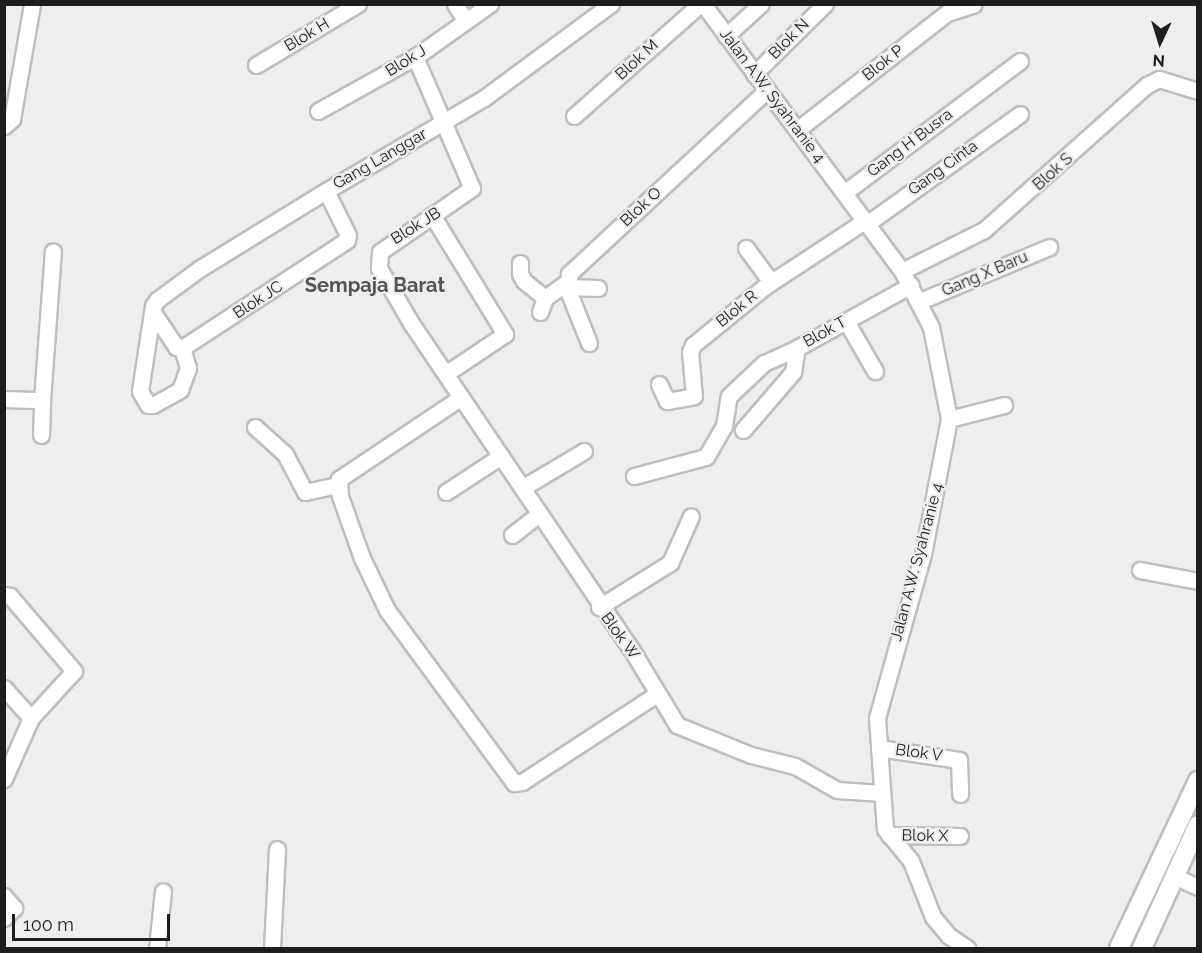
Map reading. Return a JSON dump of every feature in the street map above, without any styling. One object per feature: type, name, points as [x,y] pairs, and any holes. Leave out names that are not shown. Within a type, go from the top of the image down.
[{"type":"main road","points":[[1119,948],[1197,781]]},
{"type":"main road","points":[[1142,948],[1197,825]]},
{"type":"main road","points":[[1170,835],[1187,847]]},
{"type":"street","points":[[4,126],[12,118],[32,4]]},
{"type":"street","name":"Blok H","points":[[256,65],[358,4]]},
{"type":"street","points":[[455,4],[465,20]]},
{"type":"street","name":"Blok J","points":[[318,111],[415,57],[490,4]]},
{"type":"street","name":"Gang Langgar","points":[[154,314],[154,303],[199,269],[484,98],[610,4]]},
{"type":"street","name":"Jalan A.W. Syahranie 4","points":[[701,4],[902,271],[920,301],[936,348],[949,419],[923,554],[880,701],[879,748],[882,793],[889,835]]},
{"type":"street","name":"Blok M","points":[[574,116],[701,4]]},
{"type":"street","points":[[726,36],[761,4]]},
{"type":"street","name":"Blok N","points":[[754,74],[825,4]]},
{"type":"street","name":"Blok P","points":[[797,130],[947,13],[974,4]]},
{"type":"street","points":[[415,57],[444,122]]},
{"type":"street","name":"Gang H Busra","points":[[844,193],[1020,62]]},
{"type":"street","name":"Blok S","points":[[902,271],[984,230],[1028,195],[1148,85],[1159,78],[1197,91]]},
{"type":"street","name":"Blok O","points":[[520,263],[520,274],[543,305],[567,285],[569,274],[766,91]]},
{"type":"street","name":"Gang Cinta","points":[[867,222],[1020,114]]},
{"type":"street","name":"Blok JB","points":[[443,370],[377,264],[382,247],[472,188],[444,122]]},
{"type":"street","name":"Blok JC","points":[[182,348],[347,240],[348,235],[326,191]]},
{"type":"street","points":[[432,215],[505,334],[443,370]]},
{"type":"street","name":"Blok R","points":[[659,384],[667,401],[694,396],[690,349],[771,282],[867,222]]},
{"type":"street","name":"Gang X Baru","points":[[920,301],[1049,247]]},
{"type":"street","points":[[746,248],[771,282]]},
{"type":"street","points":[[41,435],[38,400],[53,251]]},
{"type":"street","points":[[589,343],[567,285],[598,288]]},
{"type":"street","name":"Blok T","points":[[742,430],[793,372],[797,348],[911,285]]},
{"type":"street","points":[[154,314],[176,347],[182,348],[188,368],[186,382],[173,395],[148,405],[140,391],[154,314]]},
{"type":"street","points":[[846,321],[875,371]]},
{"type":"street","points":[[634,476],[706,457],[724,426],[729,396],[764,363],[797,348]]},
{"type":"street","name":"Blok W","points":[[443,370],[599,607],[631,649],[670,716],[687,732],[795,766],[837,790],[882,793]]},
{"type":"street","points":[[460,398],[339,479],[338,485],[363,558],[387,609],[511,781],[522,782],[657,694]]},
{"type":"street","points":[[4,399],[38,400]]},
{"type":"street","points":[[949,419],[1004,405]]},
{"type":"street","points":[[255,427],[285,454],[305,492],[338,485]]},
{"type":"street","points":[[522,488],[584,451]]},
{"type":"street","points":[[446,492],[501,456]]},
{"type":"street","points":[[512,535],[539,514]]},
{"type":"street","points":[[599,607],[670,562],[692,516]]},
{"type":"street","points":[[1140,570],[1197,581]]},
{"type":"street","points":[[4,595],[10,596],[74,671],[31,718],[4,779]]},
{"type":"street","points":[[4,688],[31,718]]},
{"type":"street","name":"Blok V","points":[[879,748],[959,760],[960,794]]},
{"type":"street","points":[[889,835],[911,861],[933,917],[949,936],[967,948]]},
{"type":"street","name":"Blok X","points":[[889,835],[960,836]]},
{"type":"street","points":[[272,948],[277,849]]},
{"type":"street","points":[[1174,876],[1197,887]]},
{"type":"street","points":[[157,948],[163,891]]},
{"type":"street","points":[[4,896],[14,908],[4,918]]},
{"type":"district","name":"Sempaja Barat","points":[[375,285]]}]
